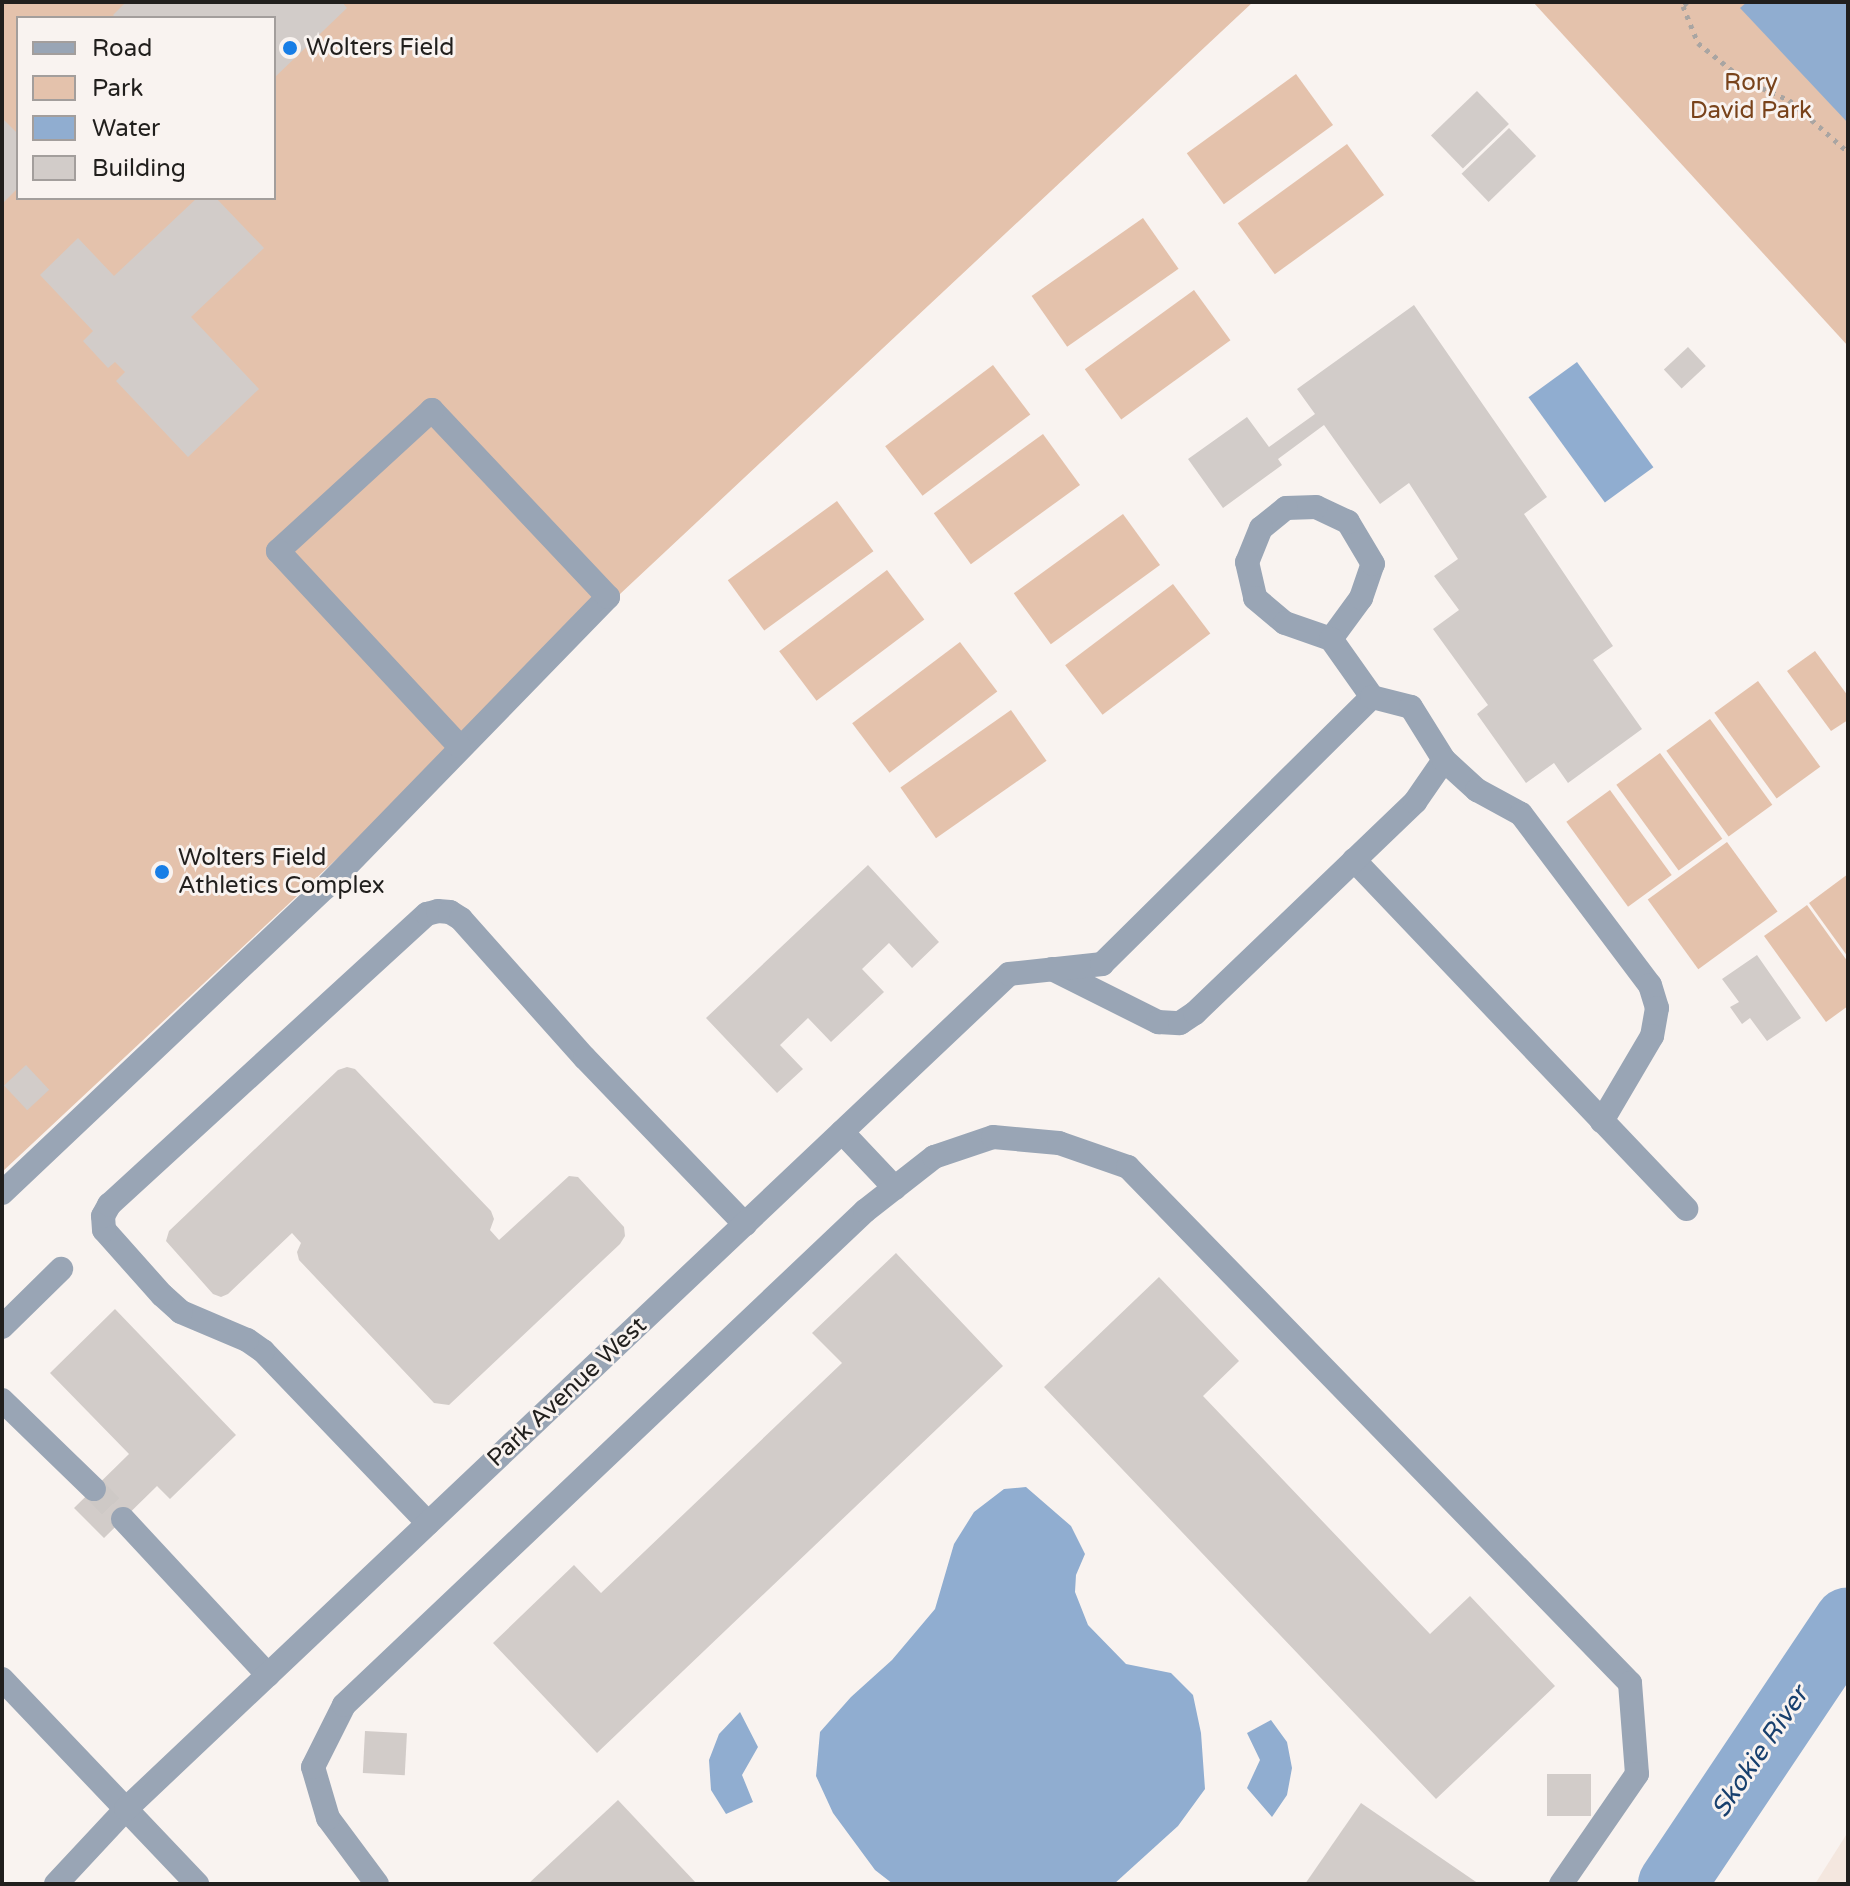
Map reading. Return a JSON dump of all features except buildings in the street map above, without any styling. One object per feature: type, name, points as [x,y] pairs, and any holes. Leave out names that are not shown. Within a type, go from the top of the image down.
[{"type":"street","points":[[2,1193],[325,888],[459,746],[608,597],[432,410],[278,551],[459,746]]},
{"type":"street","points":[[1331,639],[1361,598],[1373,564],[1348,522],[1316,507],[1286,508],[1261,528],[1247,562],[1255,598],[1285,623],[1331,639],[1372,697],[1411,707],[1444,760],[1477,790],[1521,814],[1650,985],[1657,1008],[1652,1036],[1602,1121]]},
{"type":"street","points":[[1052,969],[1102,964],[1372,697]]},
{"type":"street","points":[[1052,969],[1158,1022],[1180,1023],[1195,1013],[1415,802],[1444,760]]},
{"type":"street","points":[[1354,860],[1686,1209]]},
{"type":"street","points":[[428,1523],[263,1351],[247,1340],[181,1312],[162,1295],[104,1230],[103,1216],[109,1205],[427,914],[438,911],[450,912],[461,919],[585,1058],[745,1224]]},
{"type":"street","name":"Park Avenue West","points":[[56,1884],[126,1809],[1009,974],[1052,969]]},
{"type":"street","points":[[842,1132],[895,1188]]},
{"type":"street","points":[[370,1876],[328,1818],[313,1767],[344,1705],[865,1211],[934,1157],[993,1137],[1059,1143],[1128,1167],[1630,1683],[1637,1774],[1561,1884]]},
{"type":"street","points":[[2,1327],[61,1269]]},
{"type":"street","points":[[2,1400],[94,1489]]},
{"type":"street","points":[[123,1519],[268,1675]]},
{"type":"street","points":[[2,1679],[197,1884]]},
{"type":"path","points":[[1687,2],[1683,6],[1698,43],[1744,80],[1789,100],[1848,152]]},
{"type":"shaded area","points":[[1848,1832],[1848,1884],[1815,1884]]},
{"type":"green space","name":"Wolters Field Athletics Complex","points":[[2,2],[1253,2],[2,1172]]},
{"type":"green space","name":"Rory David Park","points":[[1533,2],[1848,2],[1848,346]]},
{"type":"green space","points":[[1296,74],[1333,125],[1224,204],[1187,153]]},
{"type":"green space","points":[[1347,144],[1384,195],[1275,274],[1238,223]]},
{"type":"green space","points":[[1143,218],[1179,269],[1067,347],[1032,296]]},
{"type":"green space","points":[[1194,290],[1230,340],[1121,420],[1085,369]]},
{"type":"green space","points":[[993,365],[1030,415],[922,496],[885,446]]},
{"type":"green space","points":[[1043,434],[1080,485],[971,564],[934,513]]},
{"type":"green space","points":[[837,501],[873,551],[764,631],[728,580]]},
{"type":"green space","points":[[1123,514],[1160,565],[1051,644],[1014,593]]},
{"type":"green space","points":[[887,570],[924,620],[816,701],[779,651]]},
{"type":"green space","points":[[1173,584],[1210,634],[1102,715],[1065,665]]},
{"type":"green space","points":[[960,642],[997,692],[889,773],[852,723]]},
{"type":"green space","points":[[1815,651],[1848,696],[1848,720],[1831,731],[1787,671]]},
{"type":"green space","points":[[1758,681],[1820,767],[1777,798],[1714,713]]},
{"type":"green space","points":[[1011,710],[1047,761],[936,838],[900,787]]},
{"type":"green space","points":[[1710,719],[1772,805],[1729,836],[1666,751]]},
{"type":"green space","points":[[1660,753],[1722,839],[1679,870],[1616,785]]},
{"type":"green space","points":[[1610,790],[1672,875],[1628,907],[1566,822]]},
{"type":"green space","points":[[1727,842],[1778,912],[1698,969],[1648,900]]},
{"type":"green space","points":[[1848,874],[1848,957],[1809,903]]},
{"type":"green space","points":[[1807,905],[1848,962],[1848,1006],[1826,1022],[1764,936]]},
{"type":"water","points":[[1747,2],[1848,2],[1848,123],[1740,8]]},
{"type":"water","points":[[1577,362],[1653,467],[1605,502],[1528,397]]},
{"type":"water","points":[[1026,1487],[1071,1526],[1085,1554],[1076,1575],[1075,1592],[1088,1625],[1126,1664],[1171,1673],[1193,1695],[1201,1733],[1205,1789],[1178,1826],[1114,1884],[893,1884],[875,1870],[833,1813],[816,1776],[820,1732],[851,1697],[892,1660],[935,1609],[954,1544],[974,1512],[1004,1489]]},
{"type":"water","points":[[740,1712],[758,1747],[742,1775],[753,1802],[726,1814],[711,1790],[709,1760],[719,1734]]},
{"type":"water","points":[[1271,1720],[1287,1742],[1292,1768],[1287,1795],[1272,1817],[1247,1788],[1260,1760],[1247,1733]]},
{"type":"waterway","name":"Skokie River","points":[[1672,1884],[1848,1621]]},
{"type":"tunnel","points":[[94,1489],[123,1519]]},
{"type":"place","name":"Wolters Field","points":[[290,48]]},
{"type":"place","name":"Wolters Field Athletics Complex","points":[[162,872]]}]
